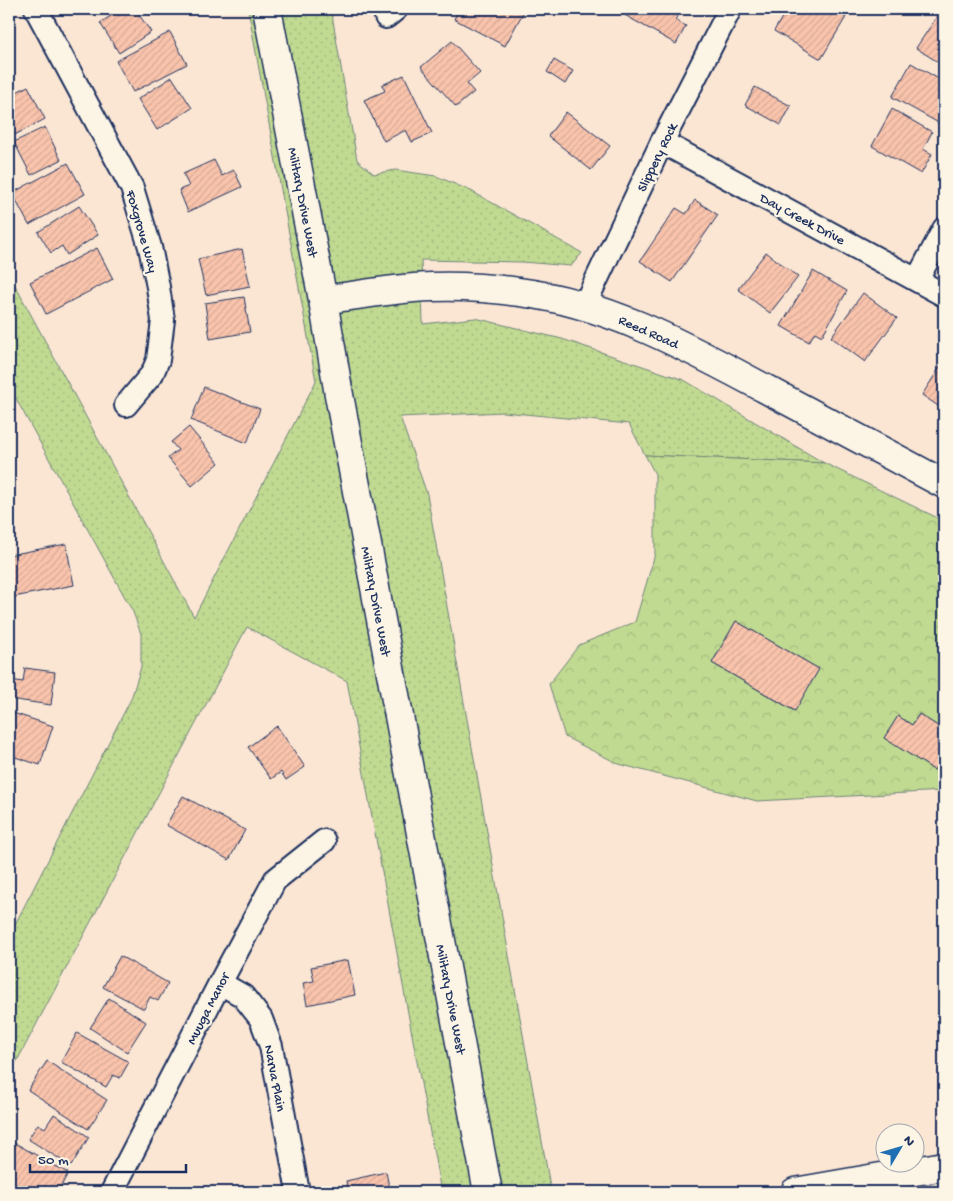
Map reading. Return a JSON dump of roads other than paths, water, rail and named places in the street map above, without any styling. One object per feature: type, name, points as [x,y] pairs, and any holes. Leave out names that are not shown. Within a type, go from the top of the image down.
[{"type":"street","name":"Foxgrove Way","points":[[36,9],[132,188],[150,248],[163,320],[158,360],[152,374],[126,405]]},
{"type":"street","name":"Military Drive West","points":[[267,9],[324,300],[338,395],[488,1192]]},
{"type":"street","name":"Slippery Rock","points":[[584,306],[662,142],[730,9]]},
{"type":"street","name":"Day Creek Drive","points":[[662,142],[944,295]]},
{"type":"street","points":[[916,280],[944,229]]},
{"type":"street","name":"Reed Road","points":[[324,300],[402,289],[461,287],[520,292],[550,297],[584,306],[613,315],[716,362],[944,484]]},
{"type":"street","name":"Muuga Manor","points":[[112,1192],[220,982],[275,880],[324,841]]},
{"type":"street","name":"Narva Plain","points":[[220,982],[243,996],[261,1019],[271,1046],[298,1192]]},
{"type":"street","points":[[795,1192],[944,1166]]}]
